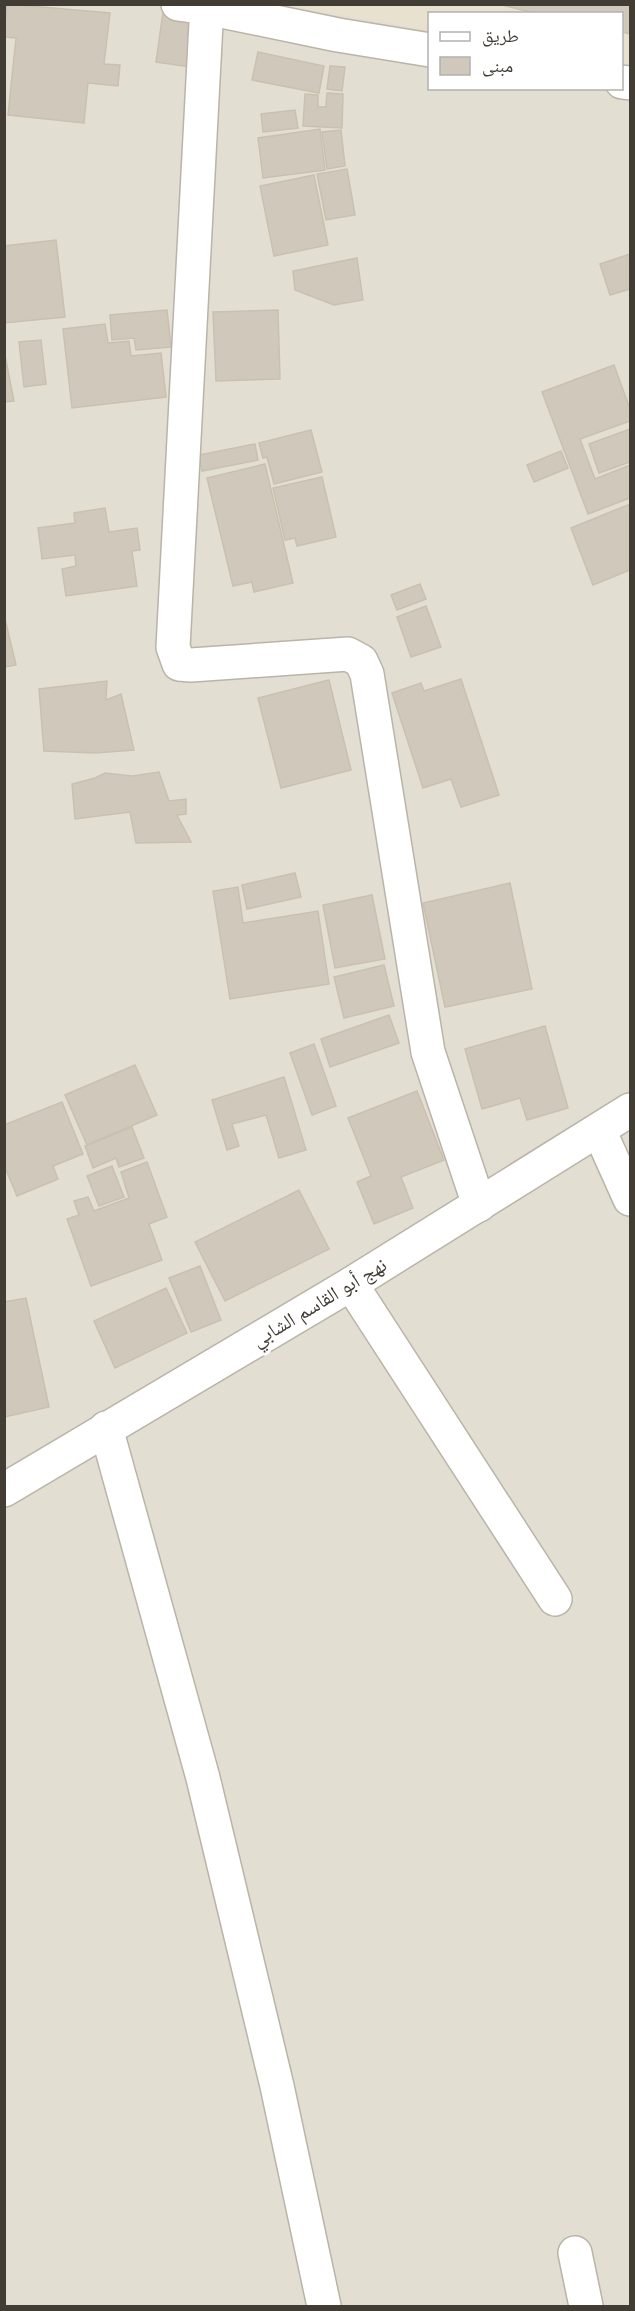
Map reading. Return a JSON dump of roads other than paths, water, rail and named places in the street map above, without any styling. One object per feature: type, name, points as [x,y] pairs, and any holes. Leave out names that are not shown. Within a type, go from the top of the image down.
[{"type":"street","points":[[428,50],[338,35],[198,6],[173,647],[179,664],[191,665],[348,654],[361,661],[367,674],[428,1052],[479,1205]]},
{"type":"street","name":"نهج أبو القاسم الشابي","points":[[4,1490],[351,1284],[630,1110]]},
{"type":"street","points":[[599,1130],[630,1199]]},
{"type":"street","points":[[351,1284],[555,1599]]},
{"type":"street","points":[[106,1428],[203,1778],[277,2086],[324,2307]]},
{"type":"street","points":[[575,2253],[586,2307]]}]
